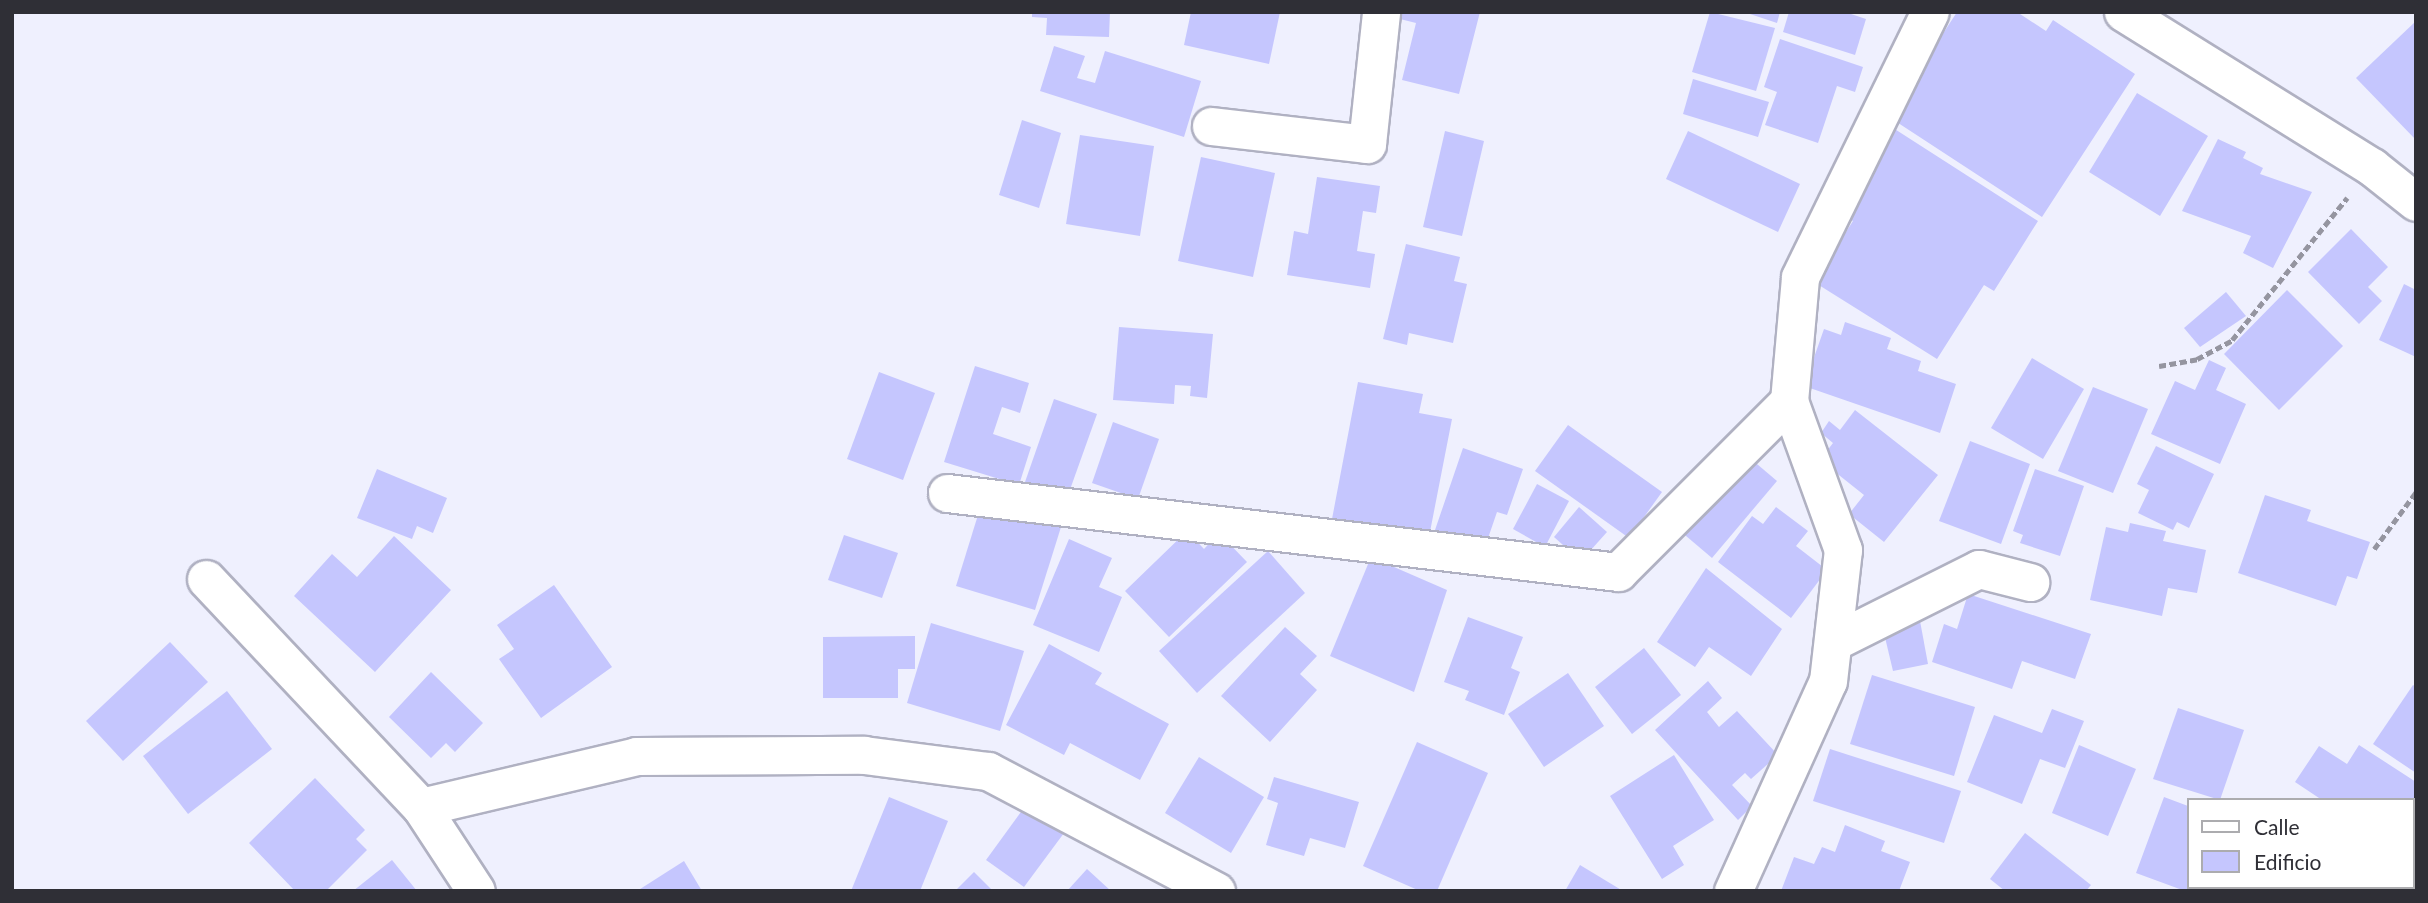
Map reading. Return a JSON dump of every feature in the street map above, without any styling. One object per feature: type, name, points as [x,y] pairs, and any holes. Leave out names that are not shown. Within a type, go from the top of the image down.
[{"type":"street","points":[[1211,126],[1367,144],[1381,12]]},
{"type":"street","points":[[1732,891],[1828,681],[1833,642],[1843,550],[1789,401],[1800,277],[1930,12]]},
{"type":"street","points":[[2123,12],[2372,167],[2416,202]]},
{"type":"street","points":[[947,493],[1618,572],[1789,401]]},
{"type":"street","points":[[1833,642],[1979,569],[2030,582]]},
{"type":"street","points":[[206,579],[421,807],[476,891]]},
{"type":"street","points":[[421,807],[636,756],[864,755],[988,771],[1216,891]]},
{"type":"path","points":[[2159,366],[2197,359],[2232,340],[2372,167]]},
{"type":"path","points":[[2374,549],[2416,492]]},
{"type":"building","points":[[1032,12],[1110,12],[1109,37],[1046,35],[1047,18],[1032,17]]},
{"type":"building","points":[[1191,12],[1280,12],[1269,64],[1184,45]]},
{"type":"building","points":[[1398,12],[1480,12],[1459,94],[1402,80],[1416,23],[1396,18]]},
{"type":"building","points":[[1710,12],[1775,28],[1756,91],[1692,72]]},
{"type":"building","points":[[1744,12],[1780,12],[1777,23]]},
{"type":"building","points":[[1789,12],[1845,12],[1866,19],[1855,55],[1783,32]]},
{"type":"building","points":[[1957,12],[2017,12],[2046,31],[2053,20],[2135,74],[2042,217],[1889,117]]},
{"type":"building","points":[[2416,21],[2416,140],[2356,78]]},
{"type":"building","points":[[1780,39],[1863,67],[1855,92],[1837,86],[1818,143],[1765,125],[1777,92],[1764,87]]},
{"type":"building","points":[[1054,46],[1085,56],[1077,78],[1095,83],[1105,51],[1201,81],[1184,137],[1040,91]]},
{"type":"building","points":[[1693,79],[1769,102],[1758,137],[1683,114]]},
{"type":"building","points":[[2137,93],[2208,136],[2160,216],[2089,172]]},
{"type":"building","points":[[1022,120],[1061,133],[1039,208],[999,195]]},
{"type":"building","points":[[1890,126],[2038,221],[1994,291],[1984,285],[1937,359],[1814,282],[1853,221],[1843,215]]},
{"type":"building","points":[[1445,131],[1484,141],[1462,236],[1423,227]]},
{"type":"building","points":[[1688,131],[1800,184],[1778,232],[1666,179]]},
{"type":"building","points":[[1080,135],[1154,146],[1140,236],[1066,224]]},
{"type":"building","points":[[2218,139],[2246,152],[2243,158],[2263,168],[2260,174],[2312,192],[2273,268],[2243,253],[2251,236],[2182,211]]},
{"type":"building","points":[[1201,157],[1275,173],[1253,277],[1178,261]]},
{"type":"building","points":[[1317,177],[1380,186],[1376,213],[1363,211],[1357,251],[1375,254],[1370,288],[1287,275],[1294,231],[1308,234]]},
{"type":"building","points":[[2351,229],[2388,267],[2368,287],[2382,301],[2359,324],[2308,272]]},
{"type":"building","points":[[1406,244],[1460,257],[1454,281],[1467,284],[1453,343],[1409,333],[1407,345],[1383,339]]},
{"type":"building","points":[[2404,284],[2416,290],[2416,357],[2379,340]]},
{"type":"building","points":[[2287,290],[2343,346],[2279,410],[2224,354]]},
{"type":"building","points":[[2226,292],[2246,316],[2200,347],[2184,328]]},
{"type":"building","points":[[1845,322],[1891,338],[1887,349],[1921,361],[1918,371],[1956,384],[1940,433],[1804,386],[1824,329],[1841,335]]},
{"type":"building","points":[[1119,327],[1213,334],[1207,398],[1190,396],[1191,386],[1175,385],[1174,404],[1113,400]]},
{"type":"building","points":[[2032,358],[2084,389],[2043,459],[1991,428]]},
{"type":"building","points":[[2209,360],[2226,368],[2216,390],[2246,404],[2220,464],[2151,434],[2175,381],[2195,390]]},
{"type":"building","points":[[975,366],[1029,383],[1020,413],[1002,407],[993,434],[1031,447],[1019,485],[944,462]]},
{"type":"building","points":[[879,372],[935,393],[903,480],[847,459]]},
{"type":"building","points":[[1358,382],[1423,394],[1419,413],[1452,419],[1429,537],[1332,519]]},
{"type":"building","points":[[2093,387],[2148,409],[2113,493],[2058,471]]},
{"type":"building","points":[[1054,399],[1097,414],[1067,498],[1025,482]]},
{"type":"building","points":[[1855,410],[1938,475],[1884,542],[1849,514],[1864,495],[1820,460],[1833,443],[1821,433],[1829,421],[1840,430]]},
{"type":"building","points":[[1113,422],[1159,439],[1138,499],[1092,483]]},
{"type":"building","points":[[1568,425],[1662,492],[1629,538],[1535,471]]},
{"type":"building","points":[[1970,441],[2030,464],[2001,544],[1939,521]]},
{"type":"building","points":[[2156,446],[2214,474],[2189,528],[2177,522],[2173,530],[2138,513],[2149,490],[2137,484]]},
{"type":"building","points":[[1463,448],[1523,469],[1507,515],[1497,512],[1485,547],[1435,530]]},
{"type":"building","points":[[1744,453],[1777,481],[1712,558],[1679,530]]},
{"type":"building","points":[[377,469],[447,498],[433,533],[417,526],[412,539],[357,518]]},
{"type":"building","points":[[2035,469],[2084,486],[2060,556],[2020,543],[2023,535],[2013,531]]},
{"type":"building","points":[[1537,484],[1569,501],[1545,547],[1513,529]]},
{"type":"building","points":[[2265,495],[2311,510],[2307,521],[2370,542],[2357,579],[2347,576],[2336,606],[2238,573]]},
{"type":"building","points":[[982,502],[1061,527],[1035,610],[956,586]]},
{"type":"building","points":[[1579,507],[1607,532],[1581,561],[1554,537]]},
{"type":"building","points":[[1776,507],[1808,531],[1796,546],[1827,570],[1791,618],[1718,562],[1752,516],[1763,524]]},
{"type":"building","points":[[2130,523],[2166,531],[2163,541],[2206,550],[2197,593],[2168,588],[2162,616],[2090,600],[2106,527],[2128,532]]},
{"type":"building","points":[[1187,531],[1204,549],[1219,533],[1247,562],[1169,637],[1125,591]]},
{"type":"building","points":[[844,535],[898,553],[882,598],[828,580]]},
{"type":"building","points":[[394,536],[451,590],[375,672],[294,596],[332,554],[357,577]]},
{"type":"building","points":[[1069,539],[1112,558],[1099,587],[1122,597],[1099,652],[1033,625]]},
{"type":"building","points":[[1268,551],[1305,593],[1197,693],[1159,651]]},
{"type":"building","points":[[1371,557],[1447,590],[1414,692],[1330,656]]},
{"type":"building","points":[[1706,568],[1782,629],[1751,676],[1709,647],[1695,667],[1657,642]]},
{"type":"building","points":[[554,585],[612,667],[541,718],[499,659],[514,649],[497,625]]},
{"type":"building","points":[[1968,594],[2091,634],[2075,679],[2022,661],[2012,689],[1932,662],[1944,624],[1957,629]]},
{"type":"building","points":[[1468,617],[1523,637],[1511,668],[1520,672],[1504,715],[1465,700],[1469,691],[1444,682]]},
{"type":"building","points":[[1920,621],[1928,664],[1893,671],[1883,629]]},
{"type":"building","points":[[931,623],[1024,651],[1000,731],[907,703]]},
{"type":"building","points":[[1285,627],[1317,656],[1300,674],[1317,690],[1270,742],[1221,696]]},
{"type":"building","points":[[915,636],[915,669],[898,669],[898,698],[823,698],[823,637]]},
{"type":"building","points":[[170,642],[208,682],[123,761],[86,721]]},
{"type":"building","points":[[1049,644],[1102,673],[1095,684],[1169,724],[1140,780],[1070,743],[1064,755],[1006,725]]},
{"type":"building","points":[[1644,648],[1681,695],[1632,734],[1595,687]]},
{"type":"building","points":[[431,672],[483,723],[455,752],[446,743],[431,758],[389,717]]},
{"type":"building","points":[[1568,673],[1604,726],[1544,767],[1508,714]]},
{"type":"building","points":[[1872,675],[1975,707],[1954,776],[1850,744]]},
{"type":"building","points":[[1708,681],[1722,698],[1707,712],[1719,727],[1737,711],[1778,755],[1751,779],[1745,773],[1732,785],[1752,806],[1738,820],[1655,730]]},
{"type":"building","points":[[2413,685],[2416,687],[2416,773],[2373,744]]},
{"type":"building","points":[[227,691],[272,749],[188,814],[143,756]]},
{"type":"building","points":[[2178,708],[2244,730],[2221,798],[2153,779]]},
{"type":"building","points":[[2052,709],[2084,721],[2065,768],[2040,759],[2022,804],[1967,782],[1994,715],[2042,733]]},
{"type":"building","points":[[1417,742],[1488,773],[1437,891],[1420,891],[1363,866]]},
{"type":"building","points":[[2079,745],[2136,769],[2108,836],[2052,813]]},
{"type":"building","points":[[2359,745],[2416,782],[2416,861],[2414,798],[2319,798],[2295,782],[2319,746],[2347,764]]},
{"type":"building","points":[[1830,749],[1961,791],[1944,843],[1813,801]]},
{"type":"building","points":[[1674,755],[1714,820],[1673,846],[1684,865],[1662,879],[1610,796]]},
{"type":"building","points":[[1199,757],[1264,797],[1231,853],[1165,813]]},
{"type":"building","points":[[1274,777],[1359,802],[1345,848],[1310,838],[1304,856],[1266,845],[1278,803],[1267,799]]},
{"type":"building","points":[[315,778],[365,830],[356,839],[367,850],[326,891],[295,891],[249,843]]},
{"type":"building","points":[[889,797],[948,821],[920,891],[851,891]]},
{"type":"building","points":[[2164,797],[2186,805],[2186,889],[2207,891],[2185,891],[2136,873]]},
{"type":"building","points":[[1026,805],[1064,833],[1024,887],[986,860]]},
{"type":"building","points":[[1845,825],[1885,841],[1881,851],[1910,862],[1899,891],[1781,891],[1794,857],[1814,864],[1822,847],[1835,852]]},
{"type":"building","points":[[2025,833],[2091,885],[2086,891],[2005,891],[1990,879]]},
{"type":"building","points":[[392,860],[417,891],[353,891]]},
{"type":"building","points":[[684,861],[702,891],[637,891]]},
{"type":"building","points":[[1580,865],[1623,891],[1565,891]]},
{"type":"building","points":[[1087,869],[1111,891],[1067,891]]},
{"type":"building","points":[[974,872],[993,891],[955,891]]},
{"type":"building","points":[[2414,878],[2416,891],[2382,889],[2414,889]]},
{"type":"building","points":[[2286,889],[2338,891],[2287,891]]}]
